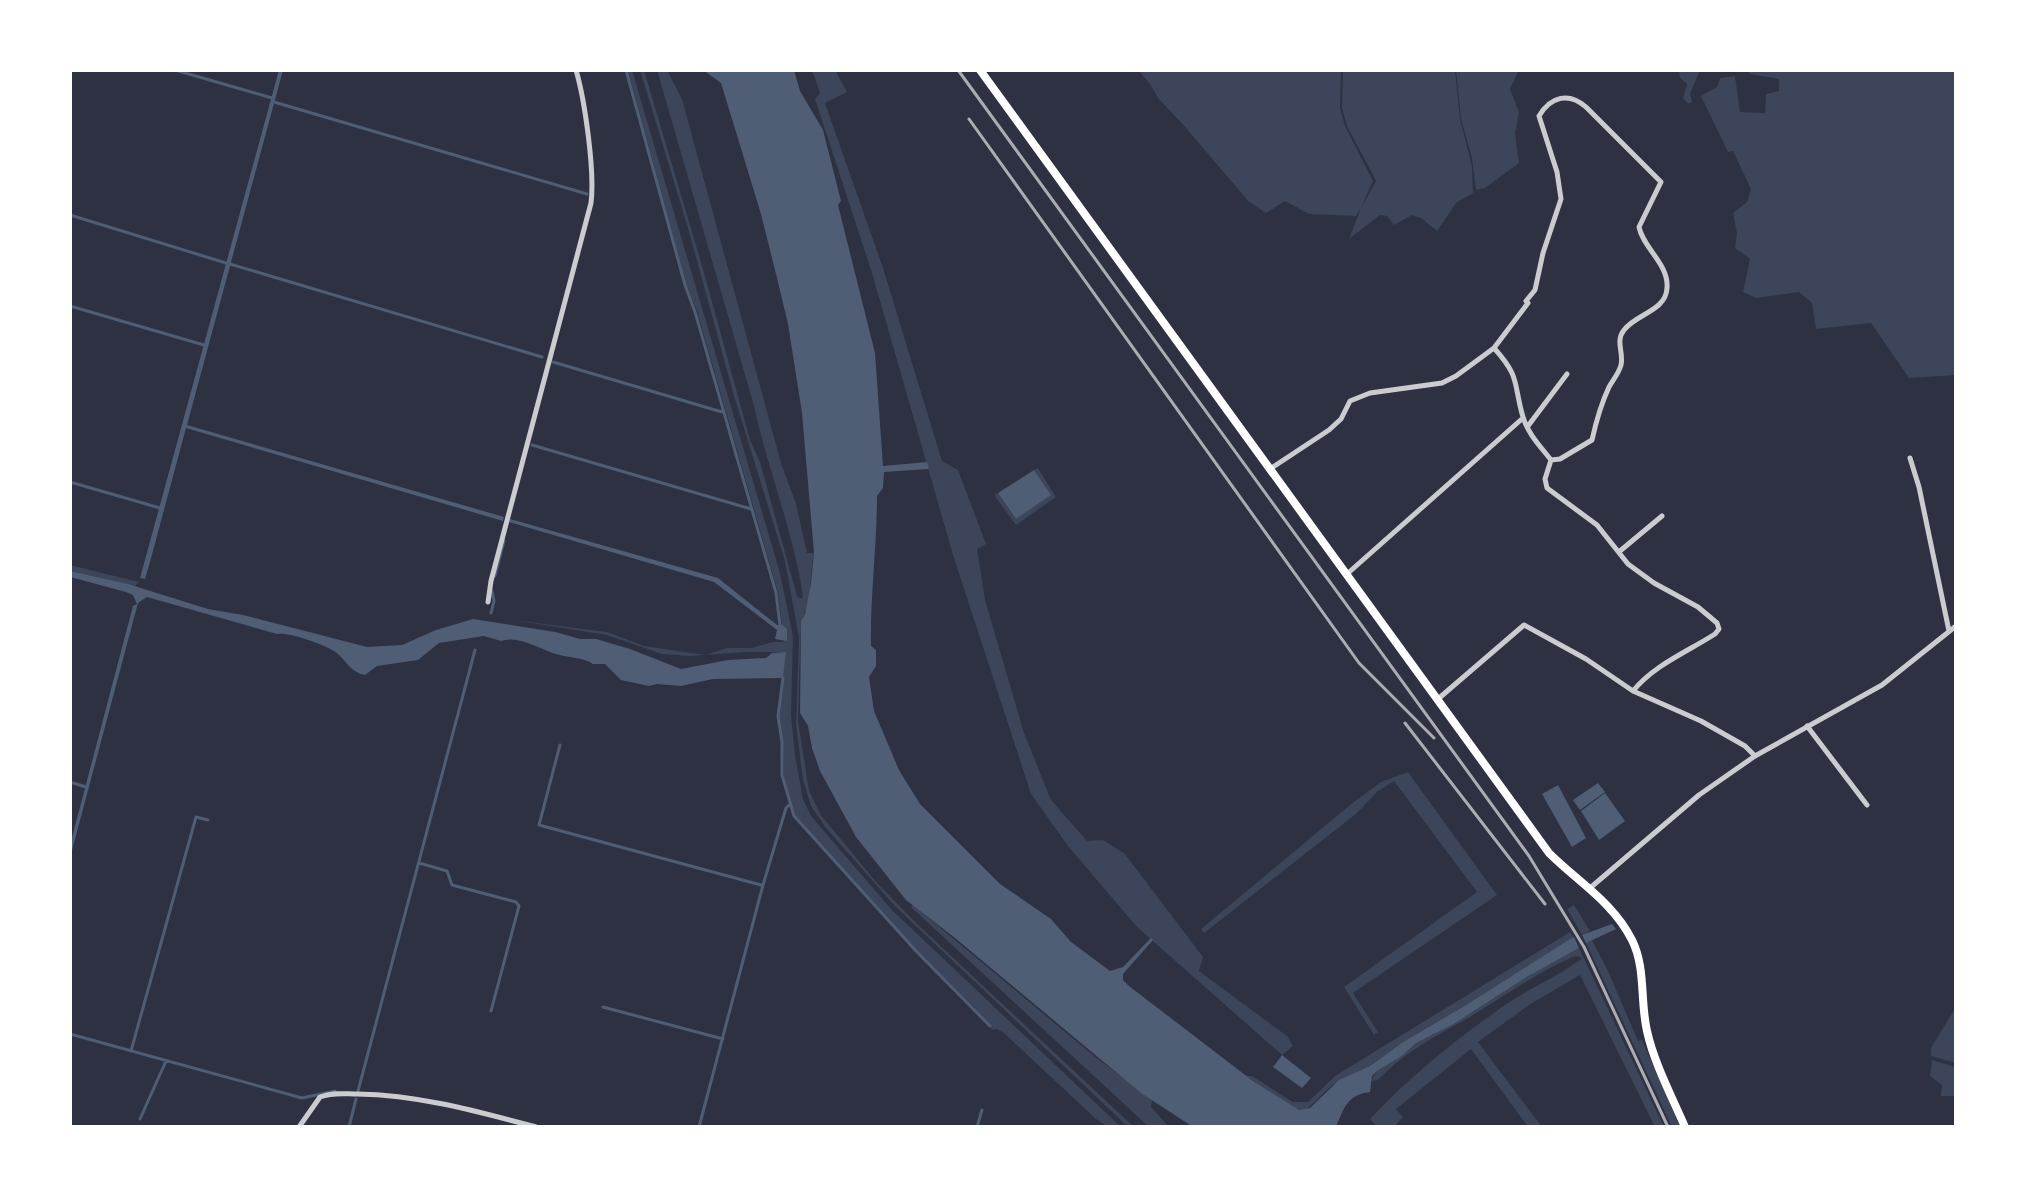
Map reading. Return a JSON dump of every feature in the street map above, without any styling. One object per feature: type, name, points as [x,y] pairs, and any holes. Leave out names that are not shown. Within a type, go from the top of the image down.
[{"type":"main road","points":[[980,70],[1549,853],[1575,879],[1607,903],[1621,923],[1633,942],[1639,960],[1647,1031],[1664,1081],[1685,1127]]},
{"type":"street","points":[[488,602],[591,203],[585,106],[576,70]]},
{"type":"street","points":[[1270,469],[1329,430],[1341,419],[1350,401],[1370,393],[1442,383],[1494,348],[1535,290],[1543,253],[1561,199],[1557,172],[1539,116],[1551,102],[1568,97],[1577,99],[1661,182],[1639,227],[1640,234],[1657,257],[1668,286],[1658,306],[1629,324],[1621,333],[1621,367],[1598,413],[1592,440],[1560,459],[1551,460]]},
{"type":"street","points":[[1494,348],[1515,377],[1523,418],[1551,460]]},
{"type":"street","points":[[1528,426],[1567,374]]},
{"type":"street","points":[[1347,574],[1523,418]]},
{"type":"street","points":[[1910,458],[1919,487],[1949,631]]},
{"type":"street","points":[[1551,460],[1545,479],[1547,488],[1597,525],[1639,573],[1698,607],[1717,623],[1719,629],[1657,668],[1633,691]]},
{"type":"street","points":[[1620,551],[1662,516]]},
{"type":"street","points":[[1437,700],[1524,625],[1586,659],[1633,691],[1701,721],[1745,746],[1755,756]]},
{"type":"street","points":[[1590,888],[1699,795],[1755,756],[1882,685],[1956,626]]},
{"type":"street","points":[[1807,726],[1867,805]]},
{"type":"street","points":[[299,1127],[320,1097],[338,1093],[413,1098],[536,1127]]},
{"type":"shaded area","points":[[279,70],[283,70],[187,425],[504,517],[503,521],[186,428],[145,579],[140,578]]},
{"type":"shaded area","points":[[628,70],[632,70],[780,573],[793,636],[791,715],[803,799],[811,816],[892,910],[1121,1127],[1108,1127],[1096,1119],[1005,1034],[993,1030],[973,1006],[916,951],[795,816],[784,782],[783,742],[778,715],[786,652],[707,655],[727,648],[752,648],[783,642],[787,638],[787,629],[782,625],[778,593],[697,311],[686,285]]},
{"type":"shaded area","points":[[640,70],[644,70],[750,440],[760,462],[797,596],[801,599],[799,572],[787,524],[657,70],[667,70],[682,99],[781,463],[796,504],[807,553],[814,553],[809,596],[801,621],[798,721],[809,790],[820,814],[877,883],[918,925],[1134,1127],[1128,1127],[895,906],[826,828],[811,806],[803,780],[796,725],[799,638],[785,561]]},
{"type":"shaded area","points":[[703,70],[794,70],[800,91],[823,130],[841,201],[838,205],[875,353],[883,466],[927,462],[929,469],[884,472],[883,488],[877,496],[871,627],[871,646],[876,650],[876,666],[869,677],[874,711],[899,770],[920,804],[1000,884],[1051,919],[1071,942],[1110,971],[1123,967],[1151,938],[1153,940],[1123,974],[1123,980],[1253,1081],[1299,1110],[1310,1108],[1339,1080],[1370,1066],[1403,1042],[1570,939],[1574,937],[1579,948],[1525,978],[1454,1024],[1416,1043],[1377,1071],[1372,1076],[1370,1092],[1351,1099],[1336,1127],[1193,1127],[1141,1093],[906,900],[856,837],[820,771],[808,726],[800,713],[801,621],[811,583],[814,553],[802,413],[788,324],[761,214],[721,83]]},
{"type":"shaded area","points":[[812,70],[835,70],[847,92],[825,103],[883,268],[942,461],[958,470],[986,544],[977,549],[985,600],[1024,733],[1051,800],[1087,841],[1103,840],[1125,854],[1203,957],[1199,971],[1287,1036],[1293,1046],[1282,1055],[1137,927],[1068,846],[1031,794],[953,555],[872,273],[815,99],[820,93]]},
{"type":"shaded area","points":[[1138,70],[1341,70],[1340,108],[1345,126],[1373,181],[1356,216],[1309,214],[1285,201],[1266,213],[1248,201],[1158,98]]},
{"type":"shaded area","points":[[1343,70],[1455,70],[1460,119],[1472,167],[1473,193],[1456,203],[1437,231],[1412,215],[1394,225],[1387,216],[1380,215],[1349,239],[1376,181],[1347,126],[1342,108]]},
{"type":"shaded area","points":[[1456,70],[1519,70],[1510,89],[1519,112],[1515,133],[1519,163],[1485,188],[1476,190],[1472,158],[1461,119]]},
{"type":"shaded area","points":[[1679,70],[1700,70],[1690,94],[1692,102],[1688,104],[1683,98],[1687,84],[1680,78]]},
{"type":"shaded area","points":[[1747,70],[1956,70],[1956,375],[1909,378],[1871,323],[1816,329],[1812,303],[1799,292],[1756,298],[1743,292],[1750,259],[1735,248],[1737,233],[1733,213],[1747,202],[1751,189],[1733,151],[1728,152],[1701,96],[1717,87],[1720,78],[1735,76],[1740,112],[1765,113],[1766,94],[1779,91],[1779,79],[1750,74]]},
{"type":"shaded area","points":[[1038,468],[1056,497],[1016,525],[994,495],[998,493],[1016,519],[1050,495],[1034,470]]},
{"type":"shaded area","points":[[1034,470],[1051,495],[1016,519],[998,493]]},
{"type":"shaded area","points":[[510,519],[718,578],[777,625],[783,625],[787,629],[787,641],[775,639],[777,630],[714,582],[509,522]]},
{"type":"shaded area","points":[[70,565],[139,582],[135,586],[70,571]]},
{"type":"shaded area","points":[[70,571],[128,584],[208,609],[367,647],[402,645],[473,619],[580,639],[596,639],[681,669],[728,660],[766,658],[772,653],[786,652],[783,678],[713,679],[681,686],[649,686],[621,680],[605,664],[593,664],[522,641],[501,641],[484,636],[439,643],[418,660],[377,666],[365,675],[351,668],[334,651],[314,642],[147,597],[138,603],[70,858],[70,845],[133,606],[137,604],[133,595],[70,577]]},
{"type":"shaded area","points":[[513,620],[607,632],[644,646],[705,655],[662,654],[607,635]]},
{"type":"shaded area","points":[[1408,772],[1497,895],[1353,993],[1378,1032],[1374,1035],[1344,987],[1477,892],[1394,781],[1204,933],[1201,929],[1350,805],[1381,782]]},
{"type":"shaded area","points":[[1598,783],[1605,792],[1580,810],[1573,800]]},
{"type":"shaded area","points":[[1558,785],[1586,838],[1572,847],[1542,794]]},
{"type":"shaded area","points":[[1605,793],[1625,821],[1599,840],[1581,811]]},
{"type":"shaded area","points":[[913,905],[1094,1056],[1152,1100],[1151,1107],[1169,1127],[1149,1127],[911,907]]},
{"type":"shaded area","points":[[1574,905],[1590,931],[1582,935],[1567,909]]},
{"type":"shaded area","points":[[1612,924],[1616,929],[1586,943],[1582,935]]},
{"type":"shaded area","points":[[1570,932],[1574,937],[1403,1042],[1370,1066],[1331,1086],[1306,1110],[1290,1106],[1246,1076],[1252,1076],[1293,1102],[1308,1102],[1335,1076]]},
{"type":"shaded area","points":[[1592,940],[1638,1041],[1642,1040],[1680,1127],[1672,1127],[1586,943]]},
{"type":"shaded area","points":[[1579,948],[1664,1127],[1655,1127],[1580,975],[1529,1005],[1478,1042],[1542,1127],[1528,1127],[1471,1049],[1396,1109],[1403,1117],[1394,1127],[1377,1127],[1370,1119],[1419,1072],[1472,1029],[1508,1003],[1583,958],[1575,956],[1532,978],[1418,1047],[1378,1080],[1371,1081],[1377,1071],[1416,1043],[1454,1024],[1525,978]]},
{"type":"shaded area","points":[[1956,1007],[1956,1063],[1931,1056],[1931,1048]]},
{"type":"shaded area","points":[[1282,1055],[1311,1078],[1302,1088],[1273,1067]]},
{"type":"shaded area","points":[[1932,1060],[1956,1067],[1956,1096],[1941,1096],[1942,1085],[1930,1076]]},
{"type":"waterway","points":[[175,70],[272,98]]},
{"type":"waterway","points":[[626,70],[685,285],[776,593],[780,625]]},
{"type":"waterway","points":[[274,102],[587,194]]},
{"type":"waterway","points":[[70,215],[226,263]]},
{"type":"waterway","points":[[230,264],[542,357]]},
{"type":"waterway","points":[[70,306],[204,345]]},
{"type":"waterway","points":[[553,362],[722,412]]},
{"type":"waterway","points":[[532,445],[751,509]]},
{"type":"waterway","points":[[70,482],[160,508]]},
{"type":"waterway","points":[[495,576],[504,541]]},
{"type":"waterway","points":[[491,613],[494,601],[492,591]]},
{"type":"waterway","points":[[358,1091],[475,650]]},
{"type":"waterway","points":[[783,678],[778,716],[782,775],[794,816],[916,951],[990,1026]]},
{"type":"waterway","points":[[560,745],[539,825],[761,885]]},
{"type":"waterway","points":[[70,782],[86,787]]},
{"type":"waterway","points":[[699,1127],[763,885],[786,808],[790,804]]},
{"type":"waterway","points":[[131,1051],[196,817],[208,820]]},
{"type":"waterway","points":[[419,863],[447,871],[452,885],[516,902],[519,906],[491,1011]]},
{"type":"waterway","points":[[603,1007],[723,1039]]},
{"type":"waterway","points":[[70,1034],[302,1098],[335,1091]]},
{"type":"waterway","points":[[140,1119],[166,1061]]},
{"type":"waterway","points":[[349,1127],[356,1099]]},
{"type":"waterway","points":[[977,1127],[982,1110]]},
{"type":"railway","points":[[958,70],[1529,856],[1584,947],[1668,1127]]},
{"type":"railway","points":[[969,119],[1359,663],[1434,738]]},
{"type":"railway","points":[[1405,723],[1545,904]]}]
